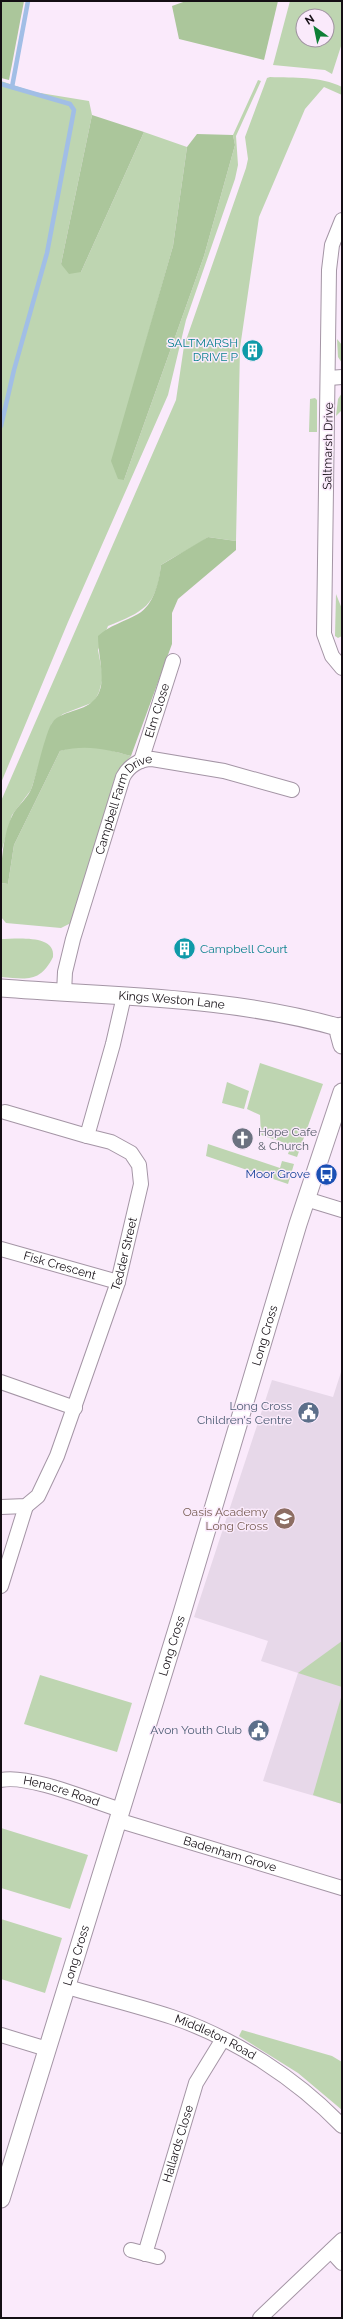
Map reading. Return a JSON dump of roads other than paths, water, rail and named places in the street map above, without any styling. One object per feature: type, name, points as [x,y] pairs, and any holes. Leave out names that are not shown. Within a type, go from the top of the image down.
[{"type":"street","name":"Saltmarsh Drive","points":[[342,220],[332,245],[329,265],[335,378],[324,634],[332,656],[342,668]]},
{"type":"street","name":"Elm Close","points":[[141,761],[173,661]]},
{"type":"street","name":"Campbell Farm Drive","points":[[64,993],[65,972],[73,939],[123,777],[130,768],[141,761],[152,759],[224,771],[292,790]]},
{"type":"street","name":"Kings Weston Lane","points":[[1,988],[198,1002],[293,1015],[341,1027]]},
{"type":"street","points":[[87,1136],[114,1044],[124,996]]},
{"type":"street","points":[[341,1027],[339,1034],[342,1045]]},
{"type":"street","name":"Long Cross","points":[[1,2199],[67,1987],[306,1199],[342,1092]]},
{"type":"street","name":"Tedder Street","points":[[4,1112],[87,1136],[125,1149],[136,1159],[141,1172],[141,1184],[118,1282],[75,1408],[38,1496],[26,1506]]},
{"type":"street","points":[[306,1199],[342,1210]]},
{"type":"street","name":"Fisk Crescent","points":[[1,1249],[118,1282]]},
{"type":"street","points":[[1,1382],[75,1408]]},
{"type":"street","points":[[1,1507],[26,1506],[1,1586]]},
{"type":"street","name":"Henacre Road","points":[[1,1780],[18,1779],[34,1782],[119,1815]]},
{"type":"street","name":"Badenham Grove","points":[[119,1815],[342,1888]]},
{"type":"street","name":"Middleton Road","points":[[67,1987],[172,2017],[223,2039],[281,2076],[316,2102],[342,2126]]},
{"type":"street","points":[[1,2035],[47,2049]]},
{"type":"street","name":"Hallards Close","points":[[144,2254],[196,2084],[223,2039]]},
{"type":"street","points":[[260,2318],[342,2240]]},
{"type":"street","points":[[331,2251],[342,2263]]},
{"type":"waterway","points":[[12,87],[28,1]]},
{"type":"waterway","points":[[1,84],[70,104],[74,110],[47,253],[14,370],[1,426]]},
{"type":"place","name":"SALTMARSH DRIVE P","points":[[253,350]]},
{"type":"place","name":"Campbell Court","points":[[184,949]]},
{"type":"place","name":"Hope Cafe & Church","points":[[242,1139]]},
{"type":"place","name":"Moor Grove","points":[[326,1174]]},
{"type":"place","name":"Long Cross Children's Centre","points":[[308,1413]]},
{"type":"place","name":"Oasis Academy Long Cross","points":[[284,1519]]},
{"type":"place","name":"Avon Youth Club","points":[[258,1730]]}]
